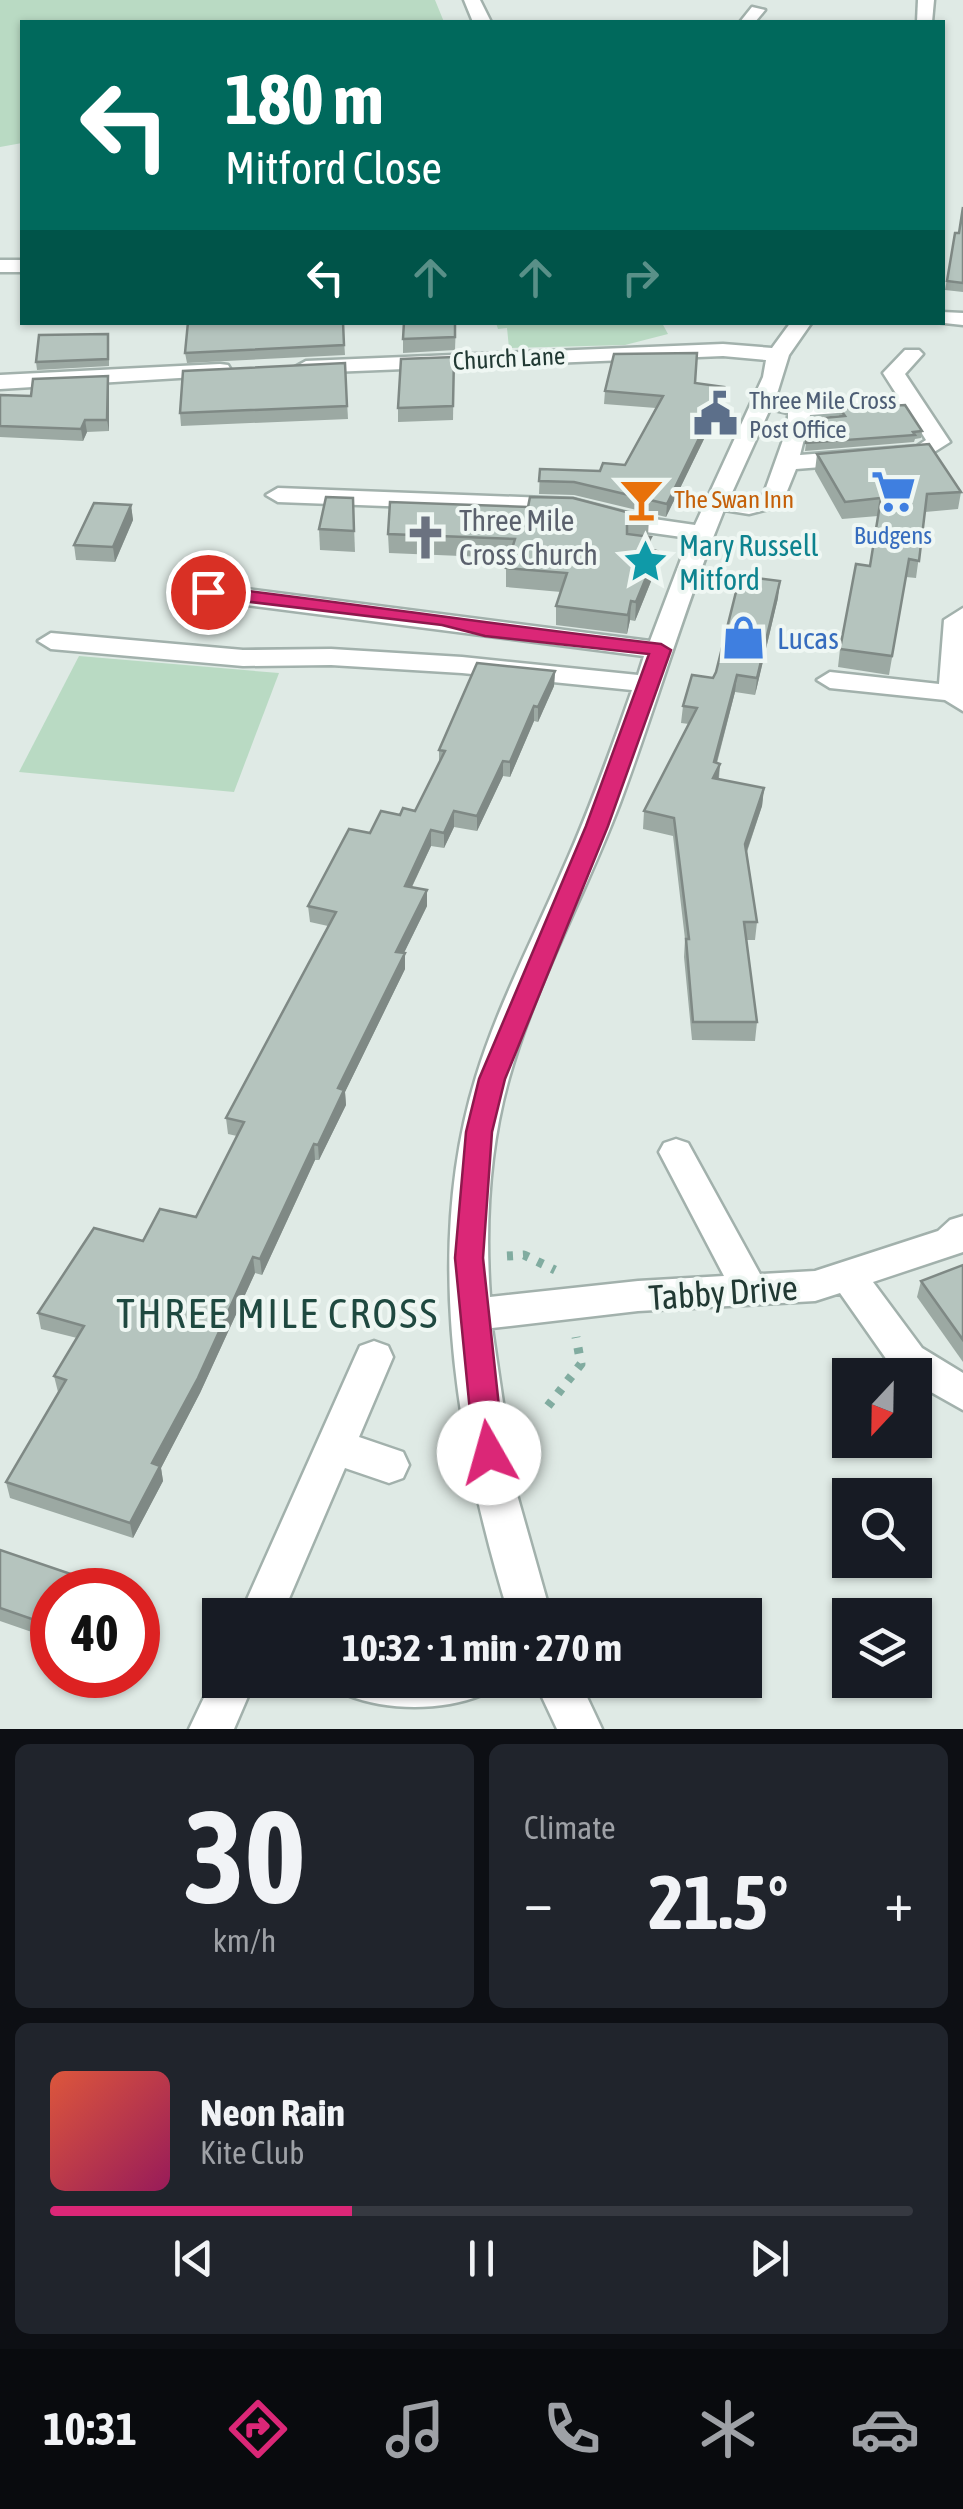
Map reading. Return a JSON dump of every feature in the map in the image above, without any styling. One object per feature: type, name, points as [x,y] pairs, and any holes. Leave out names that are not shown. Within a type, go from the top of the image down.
[{"type":"street","points":[[524,1598],[508,1550],[492,1475],[472,1315],[469,1258],[479,1132],[492,1079],[597,826],[703,533],[763,401],[778,365],[778,354],[800,325]]},
{"type":"street","name":"Church Lane","points":[[288,368],[686,351],[778,354]]},
{"type":"street","points":[[786,464],[922,452],[939,442],[894,373],[912,354]]},
{"type":"street","points":[[0,382],[238,370]]},
{"type":"street","points":[[763,401],[799,409],[912,401]]},
{"type":"street","points":[[717,502],[748,507],[773,501],[799,426],[799,409]]},
{"type":"street","points":[[278,495],[573,506],[646,525],[703,533]]},
{"type":"street","points":[[208,592],[443,619],[485,630],[661,650]]},
{"type":"street","points":[[830,680],[958,697],[957,620],[963,616]]},
{"type":"street","points":[[51,641],[243,658],[331,657],[462,666],[650,684]]},
{"type":"street","points":[[676,1152],[749,1288]]},
{"type":"street","name":"Tabby Drive","points":[[472,1315],[749,1288],[815,1286],[850,1278],[951,1241],[963,1230]]},
{"type":"street","points":[[850,1278],[908,1358],[963,1393]]},
{"type":"street","points":[[269,1598],[374,1358]]},
{"type":"street","points":[[334,1447],[389,1465]]},
{"type":"street","points":[[211,1729],[225,1698]]},
{"type":"street","points":[[565,1698],[580,1729]]},
{"type":"green space","points":[[0,0],[435,0],[443,20],[20,20],[20,143],[0,147]]},
{"type":"green space","points":[[497,325],[663,325],[668,334],[625,345],[509,348],[507,328],[498,329]]},
{"type":"green space","points":[[79,656],[279,673],[234,792],[19,772]]},
{"type":"building","points":[[963,207],[963,283],[947,281]]},
{"type":"building","points":[[188,325],[343,325],[344,345],[185,353]]},
{"type":"building","points":[[404,325],[455,325],[455,337],[403,339]]},
{"type":"building","points":[[108,334],[108,359],[36,362],[39,335]]},
{"type":"building","points":[[697,353],[695,383],[724,387],[667,504],[574,482],[539,481],[540,469],[600,471],[603,463],[625,465],[663,396],[605,391],[614,354]]},
{"type":"building","points":[[454,357],[453,406],[398,408],[401,359]]},
{"type":"building","points":[[345,363],[347,406],[180,413],[183,371]]},
{"type":"building","points":[[108,376],[107,420],[85,420],[81,429],[0,426],[0,395],[31,396],[33,379]]},
{"type":"building","points":[[905,405],[922,431],[913,432],[915,435],[806,443],[812,419],[845,416],[840,409]]},
{"type":"building","points":[[929,444],[961,492],[927,494],[919,561],[909,559],[892,656],[840,649],[856,564],[870,566],[881,498],[845,502],[817,454]]},
{"type":"building","points":[[326,497],[353,498],[354,531],[319,529]]},
{"type":"building","points":[[530,497],[573,498],[649,518],[627,519],[627,534],[651,537],[645,548],[657,551],[636,602],[631,601],[628,615],[556,606],[567,573],[506,568],[515,539],[388,534],[390,502],[528,507]]},
{"type":"building","points":[[94,503],[131,505],[113,547],[74,545]]},
{"type":"building","points":[[740,576],[780,581],[757,678],[737,675],[714,762],[720,764],[713,778],[764,788],[745,844],[757,922],[744,922],[757,1022],[693,1022],[689,939],[674,818],[644,811],[697,708],[683,706],[692,675],[713,678],[716,672]]},
{"type":"building","points":[[477,663],[555,671],[538,707],[534,706],[510,762],[503,761],[477,816],[454,811],[444,833],[431,830],[405,886],[427,890],[396,952],[405,953],[338,1088],[344,1090],[318,1145],[314,1144],[260,1259],[253,1257],[198,1378],[152,1463],[160,1466],[130,1523],[6,1482],[66,1380],[54,1376],[84,1326],[38,1313],[94,1228],[143,1241],[160,1209],[196,1217],[244,1122],[226,1118],[336,912],[308,906],[349,829],[370,833],[381,811],[400,815],[403,808],[415,811],[445,751],[439,750]]},
{"type":"building","points":[[963,1265],[963,1340],[921,1281]]},
{"type":"building","points":[[0,1550],[53,1568],[30,1568],[30,1618],[0,1608]]},
{"type":"place","name":"Three Mile Cross Post Office","points":[[716,414]]},
{"type":"place","name":"Budgens","points":[[893,491]]},
{"type":"place","name":"The Swan Inn","points":[[641,499]]},
{"type":"place","name":"Three Mile Cross Church","points":[[426,537]]},
{"type":"place","name":"Mary Russell Mitford","points":[[646,562]]},
{"type":"place","name":"Lucas","points":[[744,638]]},
{"type":"district","name":"THREE MILE CROSS","points":[[278,1313]]},
{"type":"route","points":[[208,592],[443,619],[485,630],[661,650],[597,826],[492,1079],[479,1132],[469,1258],[489,1453]]}]
